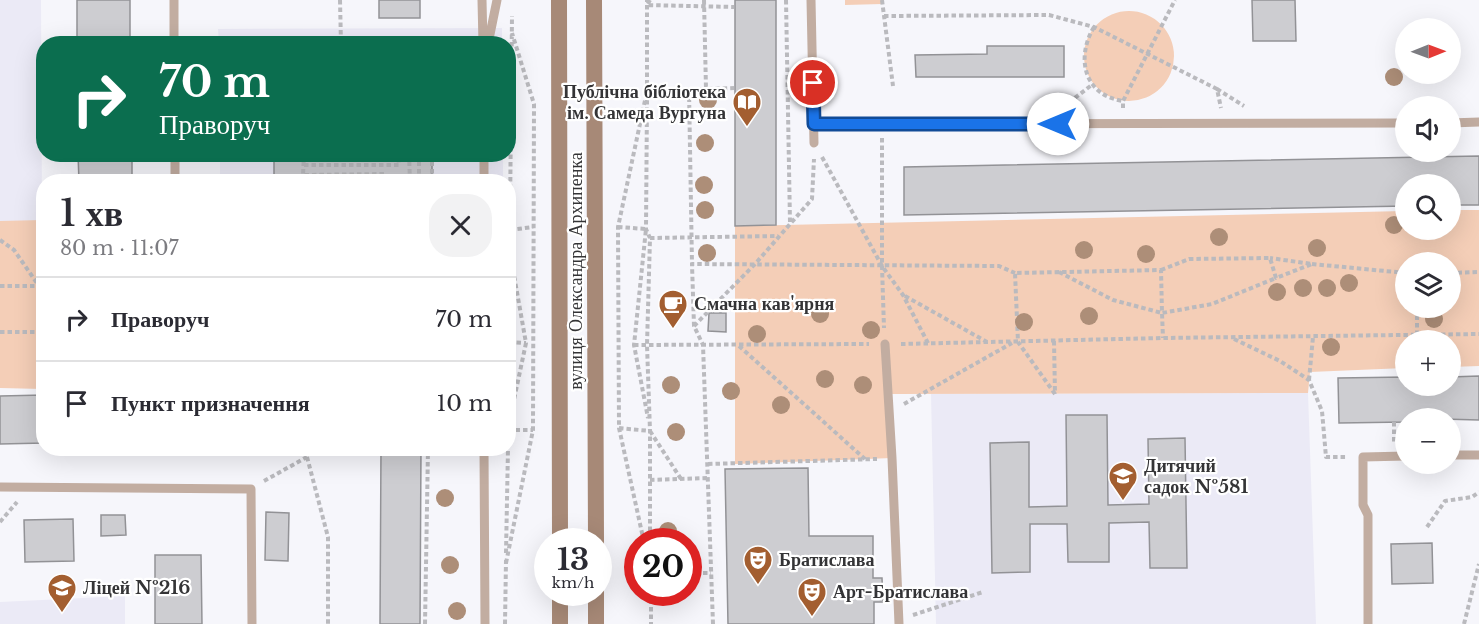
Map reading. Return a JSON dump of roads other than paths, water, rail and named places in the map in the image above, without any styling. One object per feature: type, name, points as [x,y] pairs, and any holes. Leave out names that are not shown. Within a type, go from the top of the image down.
[{"type":"main road","name":"вулиця Олександра Архипенка","points":[[559,0],[560,528]]},
{"type":"main road","name":"вулиця Олександра Архипенка","points":[[594,0],[596,528]]},
{"type":"main road","points":[[560,606],[560,624]]},
{"type":"main road","points":[[596,606],[596,624]]},
{"type":"lane","points":[[174,0],[174,36]]},
{"type":"lane","points":[[482,0],[483,36]]},
{"type":"lane","points":[[490,36],[497,0]]},
{"type":"lane","points":[[811,0],[814,143]]},
{"type":"lane","points":[[814,124],[1395,123]]},
{"type":"lane","points":[[1461,123],[1479,123]]},
{"type":"lane","points":[[885,344],[899,621]]},
{"type":"lane","points":[[1461,455],[1479,454]]},
{"type":"lane","points":[[484,456],[485,624]]},
{"type":"lane","points":[[1368,624],[1368,515],[1364,505],[1363,457],[1395,456]]},
{"type":"lane","points":[[0,487],[251,489],[252,624]]},
{"type":"place","name":"Публічна бібліотека ім. Самеда Вургуна","points":[[747,128]]},
{"type":"place","name":"Смачна кав'ярня","points":[[673,330]]},
{"type":"place","name":"Дитячий садок №581","points":[[1123,502]]},
{"type":"place","name":"Братислава","points":[[758,586]]},
{"type":"place","name":"Ліцей №216","points":[[62,614]]},
{"type":"place","name":"Арт-Братислава","points":[[812,618]]}]
